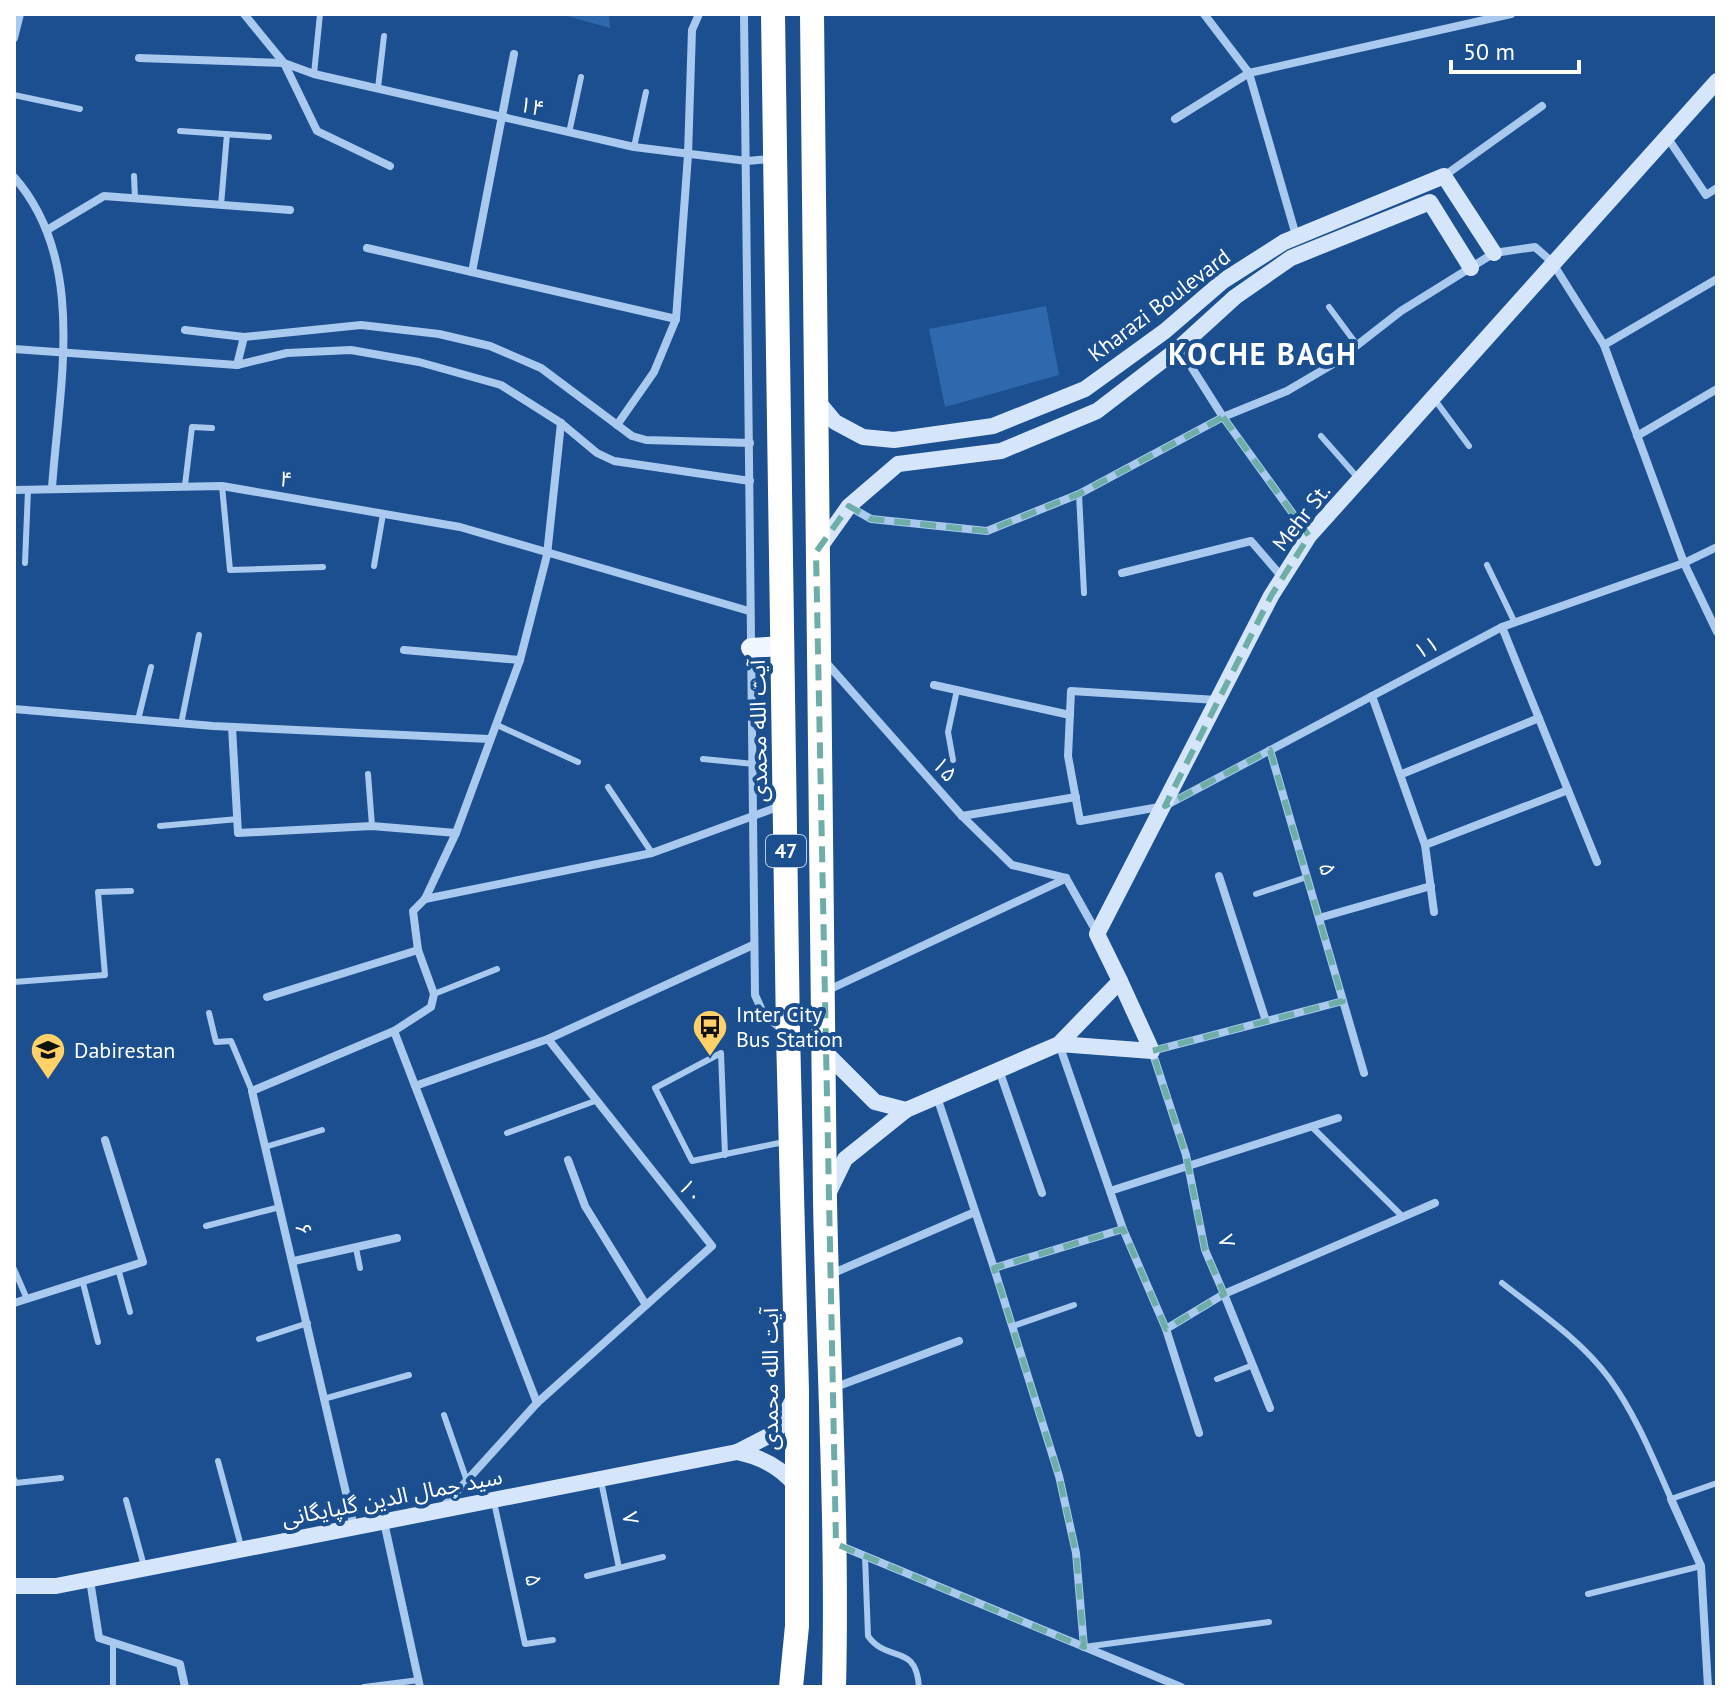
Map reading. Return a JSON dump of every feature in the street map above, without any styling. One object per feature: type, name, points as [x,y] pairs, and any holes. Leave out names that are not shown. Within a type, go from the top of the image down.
[{"type":"highway","name":"47","points":[[812,14],[814,476],[825,1199],[836,1544],[834,1687]]},
{"type":"highway","name":"آیت الله محمدی","points":[[773,17],[788,1034],[797,1391],[797,1626],[791,1687]]},
{"type":"highway","points":[[780,474],[783,481],[796,488],[804,487],[814,476]]},
{"type":"highway","points":[[780,526],[790,514],[798,512],[806,513],[816,525]]},
{"type":"main road","points":[[751,648],[783,646]]},
{"type":"street","points":[[14,38],[20,14]]},
{"type":"street","points":[[244,14],[284,63],[317,131],[390,166]]},
{"type":"street","points":[[617,425],[654,372],[676,319],[688,155],[692,30],[699,14]]},
{"type":"street","points":[[744,14],[755,995],[764,1015],[788,1034]]},
{"type":"street","points":[[1204,14],[1249,73],[1301,254]]},
{"type":"street","points":[[1175,119],[1249,73],[1511,14]]},
{"type":"street","points":[[472,272],[514,54]]},
{"type":"street","points":[[139,58],[284,63]]},
{"type":"street","name":"۱۴","points":[[284,63],[314,74],[634,147],[747,161],[776,159]]},
{"type":"street","name":"Mehr St.","points":[[1097,934],[1282,578],[1309,536],[1717,81]]},
{"type":"street","points":[[1494,253],[1444,176],[1542,106]]},
{"type":"street","points":[[1666,137],[1706,195],[1717,188]]},
{"type":"street","name":"Kharazi Boulevard","points":[[815,398],[835,422],[863,437],[894,440],[993,426],[1085,389],[1165,331],[1223,281],[1296,237],[1444,176]]},
{"type":"street","points":[[14,177],[29,194],[47,230],[63,289],[52,488]]},
{"type":"street","points":[[47,230],[104,196],[290,210]]},
{"type":"street","name":"Kharazi Boulevard","points":[[816,552],[849,506],[898,464],[1001,451],[1097,411],[1179,348],[1235,297],[1301,254],[1430,202],[1471,268]]},
{"type":"street","points":[[849,506],[871,519],[987,531],[1079,494],[1223,417],[1287,391],[1357,345],[1401,311],[1494,253],[1535,247],[1552,262],[1604,345],[1684,563],[1717,632]]},
{"type":"street","points":[[367,248],[676,319]]},
{"type":"street","points":[[1604,345],[1717,279]]},
{"type":"street","points":[[185,330],[244,337],[361,325],[451,337],[490,346],[541,368],[617,425],[646,440],[750,443]]},
{"type":"street","points":[[237,365],[244,337]]},
{"type":"street","points":[[1179,348],[1223,417],[1309,536]]},
{"type":"street","points":[[14,349],[237,365],[287,353],[351,350],[419,362],[501,385],[561,423],[597,453],[614,461],[750,481]]},
{"type":"street","points":[[1637,436],[1717,389]]},
{"type":"street","points":[[252,1091],[394,1031],[431,1007],[434,994],[418,950],[413,911],[425,899],[456,833],[520,660],[547,555],[561,423]]},
{"type":"street","name":"۴","points":[[14,490],[222,486],[460,527],[547,555],[749,611]]},
{"type":"street","points":[[1122,573],[1251,541],[1282,578]]},
{"type":"street","name":"۱۱","points":[[1165,806],[1502,627],[1684,563],[1717,547]]},
{"type":"street","points":[[1502,627],[1597,862]]},
{"type":"street","points":[[404,650],[520,660]]},
{"type":"street","name":"۱۵","points":[[817,653],[962,816],[1012,865],[1066,878]]},
{"type":"street","points":[[934,685],[1070,715]]},
{"type":"street","points":[[1165,806],[1080,821],[1068,756],[1071,691],[1218,700]]},
{"type":"street","points":[[1372,696],[1425,845],[1434,912]]},
{"type":"street","points":[[14,709],[181,724],[489,739]]},
{"type":"street","points":[[1402,774],[1539,718]]},
{"type":"street","points":[[232,727],[238,833],[372,826],[456,833]]},
{"type":"street","name":"۵","points":[[1270,750],[1364,1073]]},
{"type":"street","points":[[1425,845],[1568,790]]},
{"type":"street","points":[[962,816],[1076,797]]},
{"type":"street","points":[[425,899],[652,853],[785,804]]},
{"type":"street","points":[[1219,876],[1266,1021]]},
{"type":"street","points":[[823,992],[1066,878],[1120,981],[1059,1044],[906,1110],[845,1159],[825,1199]]},
{"type":"street","points":[[1319,918],[1431,886]]},
{"type":"street","points":[[415,1086],[548,1039],[753,945]]},
{"type":"street","points":[[267,997],[418,950]]},
{"type":"street","name":"۷","points":[[1120,981],[1152,1051],[1188,1164],[1205,1250],[1270,1408]]},
{"type":"street","points":[[1059,1044],[1152,1051],[1343,1001]]},
{"type":"street","points":[[394,1031],[537,1403]]},
{"type":"street","name":"۱۰","points":[[441,1509],[537,1403],[712,1246],[548,1039]]},
{"type":"street","points":[[1059,1044],[1123,1229],[1166,1329],[1199,1433]]},
{"type":"street","points":[[824,1051],[875,1102],[906,1110]]},
{"type":"street","points":[[999,1070],[1042,1193]]},
{"type":"street","name":"۶","points":[[252,1091],[327,1398],[354,1527]]},
{"type":"street","points":[[937,1097],[1013,1326],[1069,1522],[1076,1553],[1084,1647]]},
{"type":"street","points":[[1110,1191],[1338,1118]]},
{"type":"street","points":[[14,1303],[143,1262],[105,1140]]},
{"type":"street","points":[[568,1160],[585,1206],[646,1305]]},
{"type":"street","points":[[1166,1329],[1224,1294],[1435,1203]]},
{"type":"street","points":[[828,1275],[975,1212]]},
{"type":"street","points":[[994,1268],[1123,1229]]},
{"type":"street","points":[[294,1261],[397,1238]]},
{"type":"street","points":[[833,1388],[959,1341]]},
{"type":"street","points":[[737,1452],[776,1432],[797,1391]]},
{"type":"street","points":[[737,1452],[755,1455],[780,1469],[796,1486]]},
{"type":"street","name":"سید جمال الدین گلپایگانی","points":[[56,1586],[737,1452]]},
{"type":"street","points":[[1671,1499],[1701,1566],[1708,1687]]},
{"type":"street","points":[[383,1521],[419,1684]]},
{"type":"street","points":[[836,1544],[1181,1687]]},
{"type":"street","points":[[90,1580],[99,1638],[180,1664],[185,1687]]},
{"type":"street","points":[[14,1586],[56,1586]]},
{"type":"street","points":[[14,1599],[56,1586]]},
{"type":"lane","points":[[314,74],[320,14]]},
{"type":"lane","points":[[378,88],[384,36]]},
{"type":"lane","points":[[569,133],[581,77]]},
{"type":"lane","points":[[634,147],[646,92]]},
{"type":"lane","points":[[14,95],[80,109]]},
{"type":"lane","points":[[180,131],[269,137]]},
{"type":"lane","points":[[221,205],[227,134]]},
{"type":"lane","points":[[134,176],[135,198]]},
{"type":"lane","points":[[1329,307],[1357,345]]},
{"type":"lane","points":[[1433,397],[1469,446]]},
{"type":"lane","points":[[185,485],[192,427],[212,428]]},
{"type":"lane","points":[[1321,436],[1359,480]]},
{"type":"lane","points":[[222,486],[230,570],[323,567]]},
{"type":"lane","points":[[25,563],[28,490]]},
{"type":"lane","points":[[1079,494],[1084,593]]},
{"type":"lane","points":[[374,566],[383,514]]},
{"type":"lane","points":[[1487,565],[1515,623]]},
{"type":"lane","points":[[181,724],[199,635]]},
{"type":"lane","points":[[138,720],[151,667]]},
{"type":"lane","points":[[953,760],[948,732],[957,690]]},
{"type":"lane","points":[[497,725],[578,762]]},
{"type":"lane","points":[[703,759],[754,764]]},
{"type":"lane","points":[[368,774],[372,826]]},
{"type":"lane","points":[[608,787],[652,853]]},
{"type":"lane","points":[[160,826],[238,819]]},
{"type":"lane","points":[[1256,894],[1307,877]]},
{"type":"lane","points":[[14,982],[105,975],[98,892],[131,891]]},
{"type":"lane","points":[[434,994],[497,969]]},
{"type":"lane","points":[[209,1013],[216,1042],[231,1041],[252,1091]]},
{"type":"lane","points":[[725,1155],[721,1053],[655,1088],[692,1161],[725,1155],[793,1141]]},
{"type":"lane","points":[[507,1133],[595,1101]]},
{"type":"lane","points":[[1311,1126],[1403,1217]]},
{"type":"lane","points":[[265,1147],[322,1130]]},
{"type":"lane","points":[[206,1226],[280,1207]]},
{"type":"lane","points":[[356,1248],[360,1268]]},
{"type":"lane","points":[[14,1269],[27,1299]]},
{"type":"lane","points":[[119,1272],[130,1312]]},
{"type":"lane","points":[[83,1283],[98,1342]]},
{"type":"lane","points":[[1502,1283],[1573,1338],[1608,1377],[1638,1424],[1671,1499],[1717,1483]]},
{"type":"lane","points":[[1013,1326],[1074,1305]]},
{"type":"lane","points":[[259,1339],[308,1323]]},
{"type":"lane","points":[[1217,1379],[1253,1365]]},
{"type":"lane","points":[[327,1398],[409,1375]]},
{"type":"lane","points":[[444,1415],[467,1481]]},
{"type":"lane","points":[[218,1461],[242,1549]]},
{"type":"lane","points":[[14,1479],[16,1483],[61,1478]]},
{"type":"lane","name":"۷","points":[[600,1478],[619,1568]]},
{"type":"lane","name":"۵","points":[[494,1499],[525,1644],[553,1640]]},
{"type":"lane","points":[[126,1500],[145,1569]]},
{"type":"lane","points":[[865,1556],[868,1636],[875,1645],[910,1658],[918,1668],[919,1687]]},
{"type":"lane","points":[[587,1576],[663,1557]]},
{"type":"lane","points":[[1588,1594],[1701,1566]]},
{"type":"lane","points":[[1084,1647],[1269,1622]]},
{"type":"lane","points":[[113,1643],[113,1687]]},
{"type":"lane","points":[[364,1687],[419,1684]]},
{"type":"highlighted area","points":[[1223,417],[1309,536],[1271,596],[1165,806],[1270,750],[1343,1001],[1152,1051],[1186,1155],[1205,1250],[1224,1294],[1166,1329],[1123,1229],[994,1268],[1059,1476],[1076,1553],[1084,1647],[836,1544],[816,552],[849,506],[871,519],[987,531],[1079,494]]},
{"type":"shaded area","points":[[560,14],[609,14],[610,28]]},
{"type":"shaded area","points":[[1046,306],[1059,375],[945,407],[929,329]]},
{"type":"place","name":"Inter City Bus Station","points":[[710,1058]]},
{"type":"place","name":"Dabirestan","points":[[48,1081]]},
{"type":"district","name":"KOCHE BAGH","points":[[1263,355]]}]
